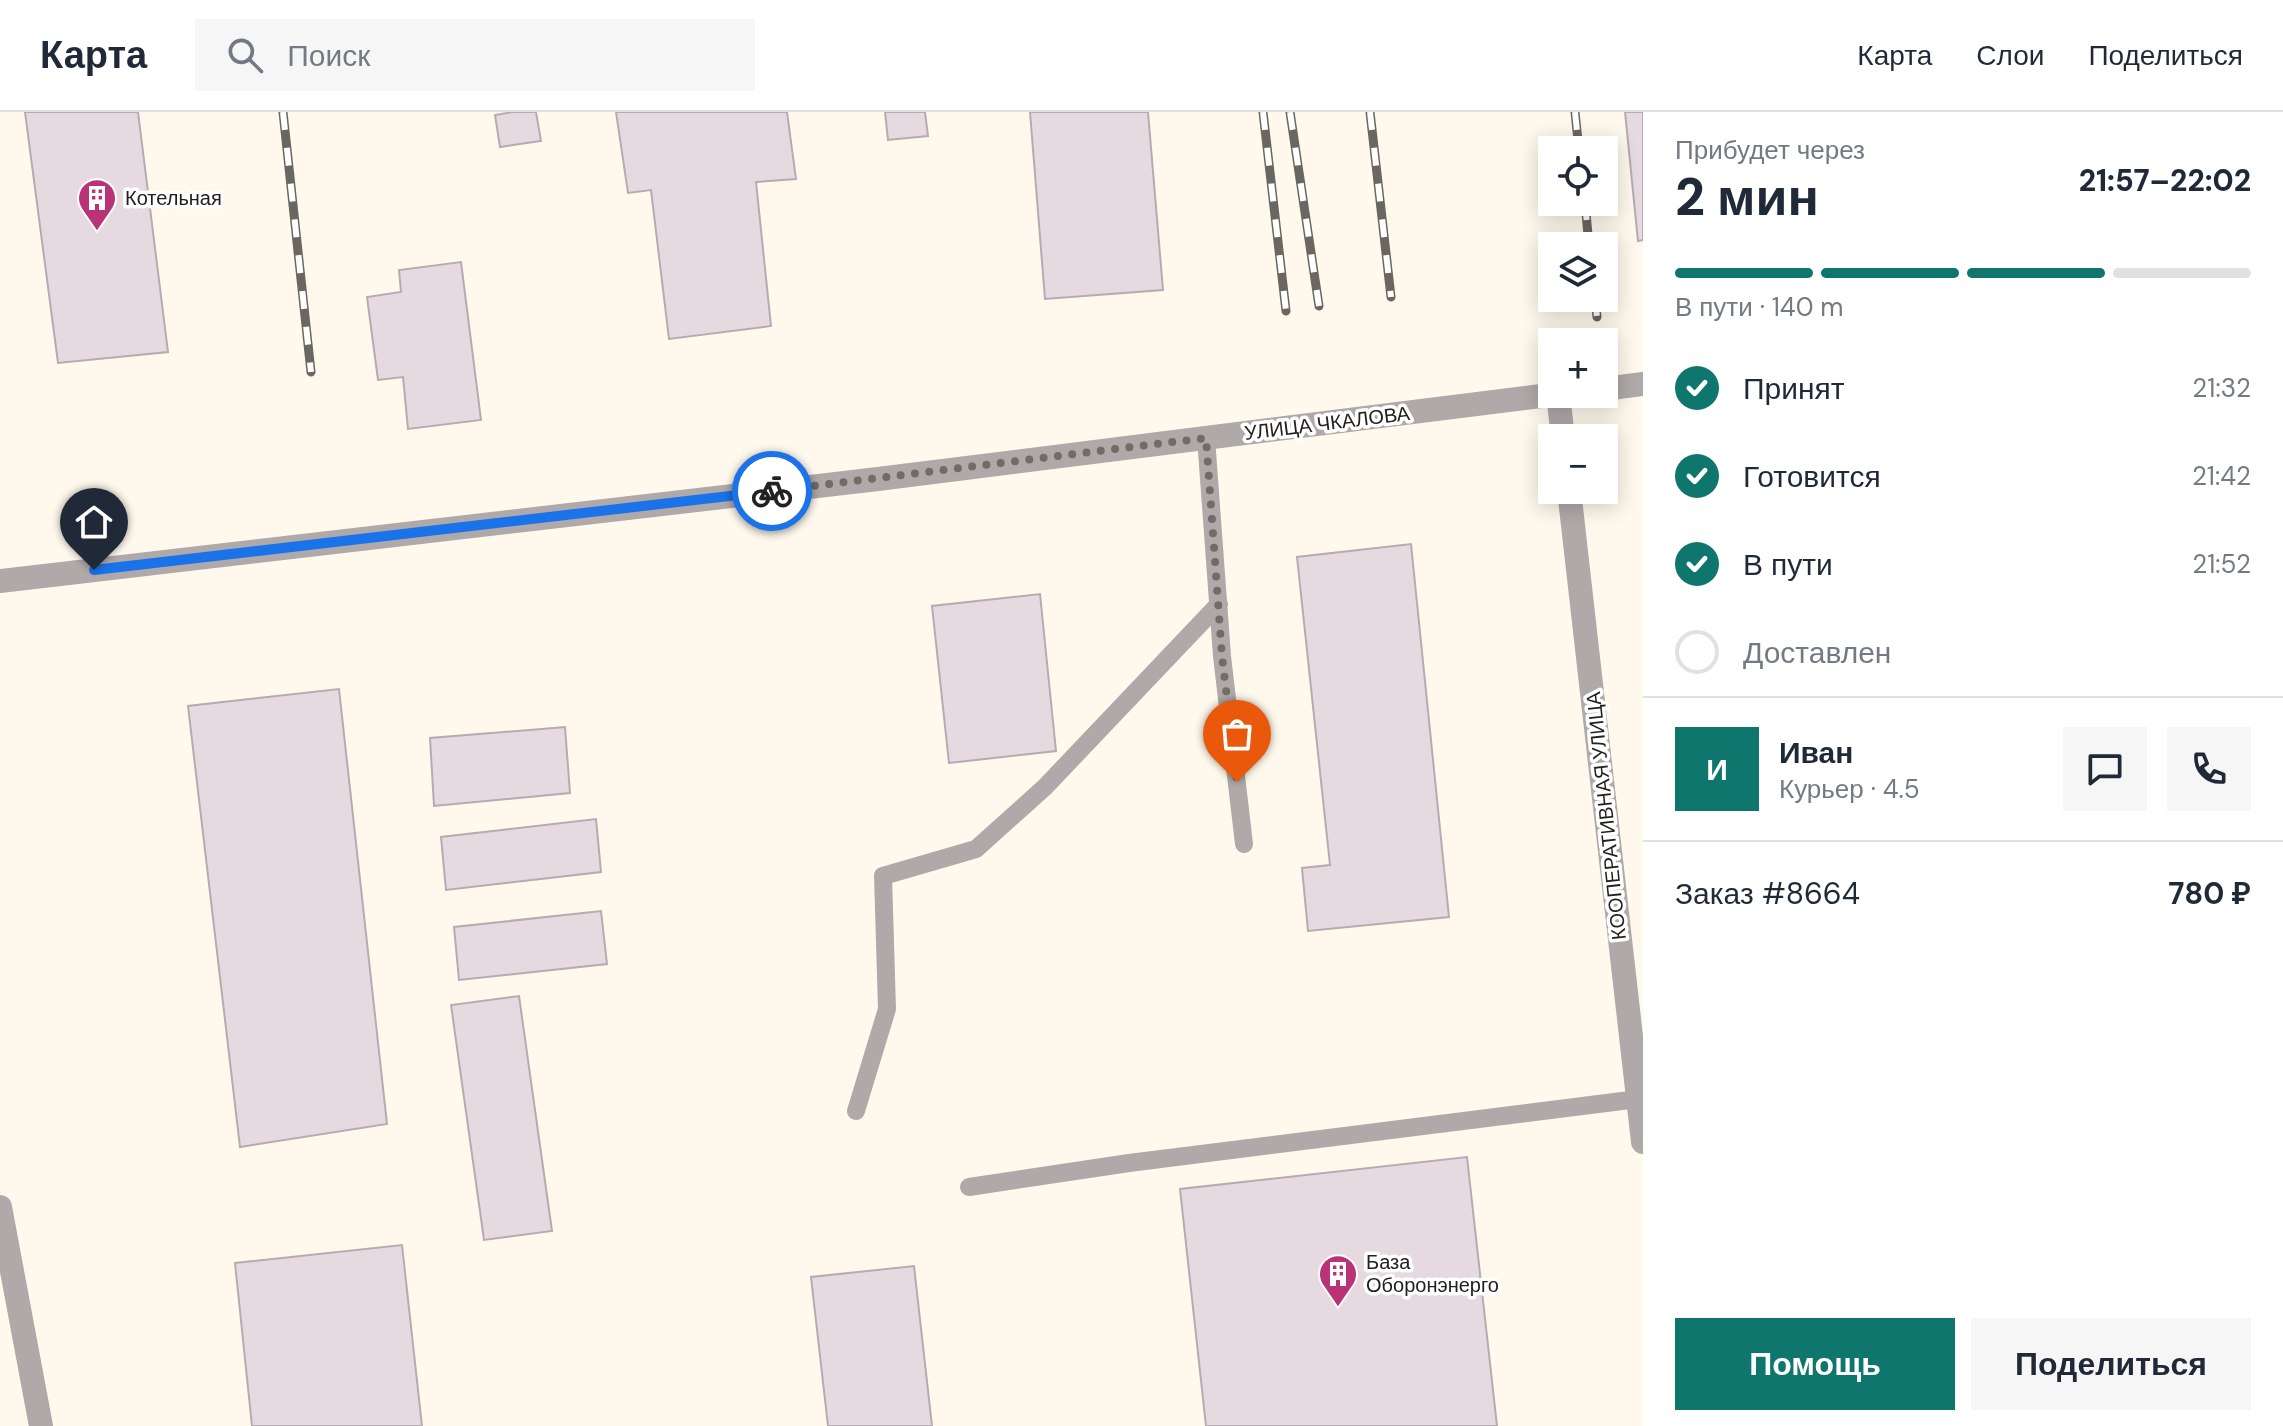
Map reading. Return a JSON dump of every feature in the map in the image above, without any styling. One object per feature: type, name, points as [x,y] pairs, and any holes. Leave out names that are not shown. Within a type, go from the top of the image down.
[{"type":"street","points":[[1618,387],[1643,384]]},
{"type":"street","name":"УЛИЦА ЧКАЛОВА","points":[[0,581],[1538,396]]},
{"type":"street","name":"КООПЕРАТИВНАЯ УЛИЦА","points":[[1571,504],[1643,1142]]},
{"type":"street","points":[[0,1207],[41,1426]]},
{"type":"lane","points":[[1206,438],[1219,604],[1244,844]]},
{"type":"lane","points":[[856,1111],[887,1009],[883,876],[976,849],[1045,787],[1219,604]]},
{"type":"lane","points":[[969,1187],[1129,1163],[1638,1099]]},
{"type":"building","name":"Котельная","points":[[25,112],[138,112],[168,352],[58,363]]},
{"type":"building","points":[[536,112],[541,141],[500,147],[495,115]]},
{"type":"building","points":[[616,112],[787,112],[796,179],[756,182],[771,326],[669,339],[651,190],[628,193]]},
{"type":"building","points":[[885,112],[925,112],[928,136],[888,140]]},
{"type":"building","points":[[1030,112],[1148,112],[1163,290],[1045,299]]},
{"type":"building","points":[[1625,112],[1643,112],[1643,240],[1638,241]]},
{"type":"building","points":[[461,262],[481,420],[408,429],[403,377],[378,380],[367,297],[401,292],[399,270]]},
{"type":"building","points":[[1411,544],[1449,917],[1308,931],[1302,868],[1330,865],[1297,557]]},
{"type":"building","points":[[1040,594],[1056,751],[949,763],[932,606]]},
{"type":"building","points":[[339,689],[387,1124],[240,1147],[188,706]]},
{"type":"building","points":[[565,727],[570,793],[434,806],[430,738]]},
{"type":"building","points":[[596,819],[601,872],[446,890],[441,837]]},
{"type":"building","points":[[601,911],[607,964],[459,980],[454,927]]},
{"type":"building","points":[[519,996],[552,1231],[484,1240],[451,1005]]},
{"type":"building","name":"База Оборонэнерго","points":[[1467,1157],[1497,1426],[1206,1426],[1180,1189]]},
{"type":"building","points":[[402,1245],[422,1426],[252,1426],[235,1263]]},
{"type":"building","points":[[914,1266],[932,1426],[828,1426],[811,1277]]},
{"type":"railway","points":[[283,112],[311,372]]},
{"type":"railway","points":[[1263,112],[1286,311]]},
{"type":"railway","points":[[1290,112],[1319,306]]},
{"type":"railway","points":[[1370,112],[1391,297]]},
{"type":"railway","points":[[1575,112],[1578,136]]},
{"type":"railway","points":[[1586,216],[1588,232]]},
{"type":"railway","points":[[1596,312],[1597,317]]},
{"type":"way so far","points":[[772,491],[1206,438],[1222,656],[1237,782]]},
{"type":"place","name":"Котельная","points":[[97,232]]},
{"type":"place","name":"База Оборонэнерго","points":[[1338,1308]]},
{"type":"route","points":[[94,570],[772,491]]}]
